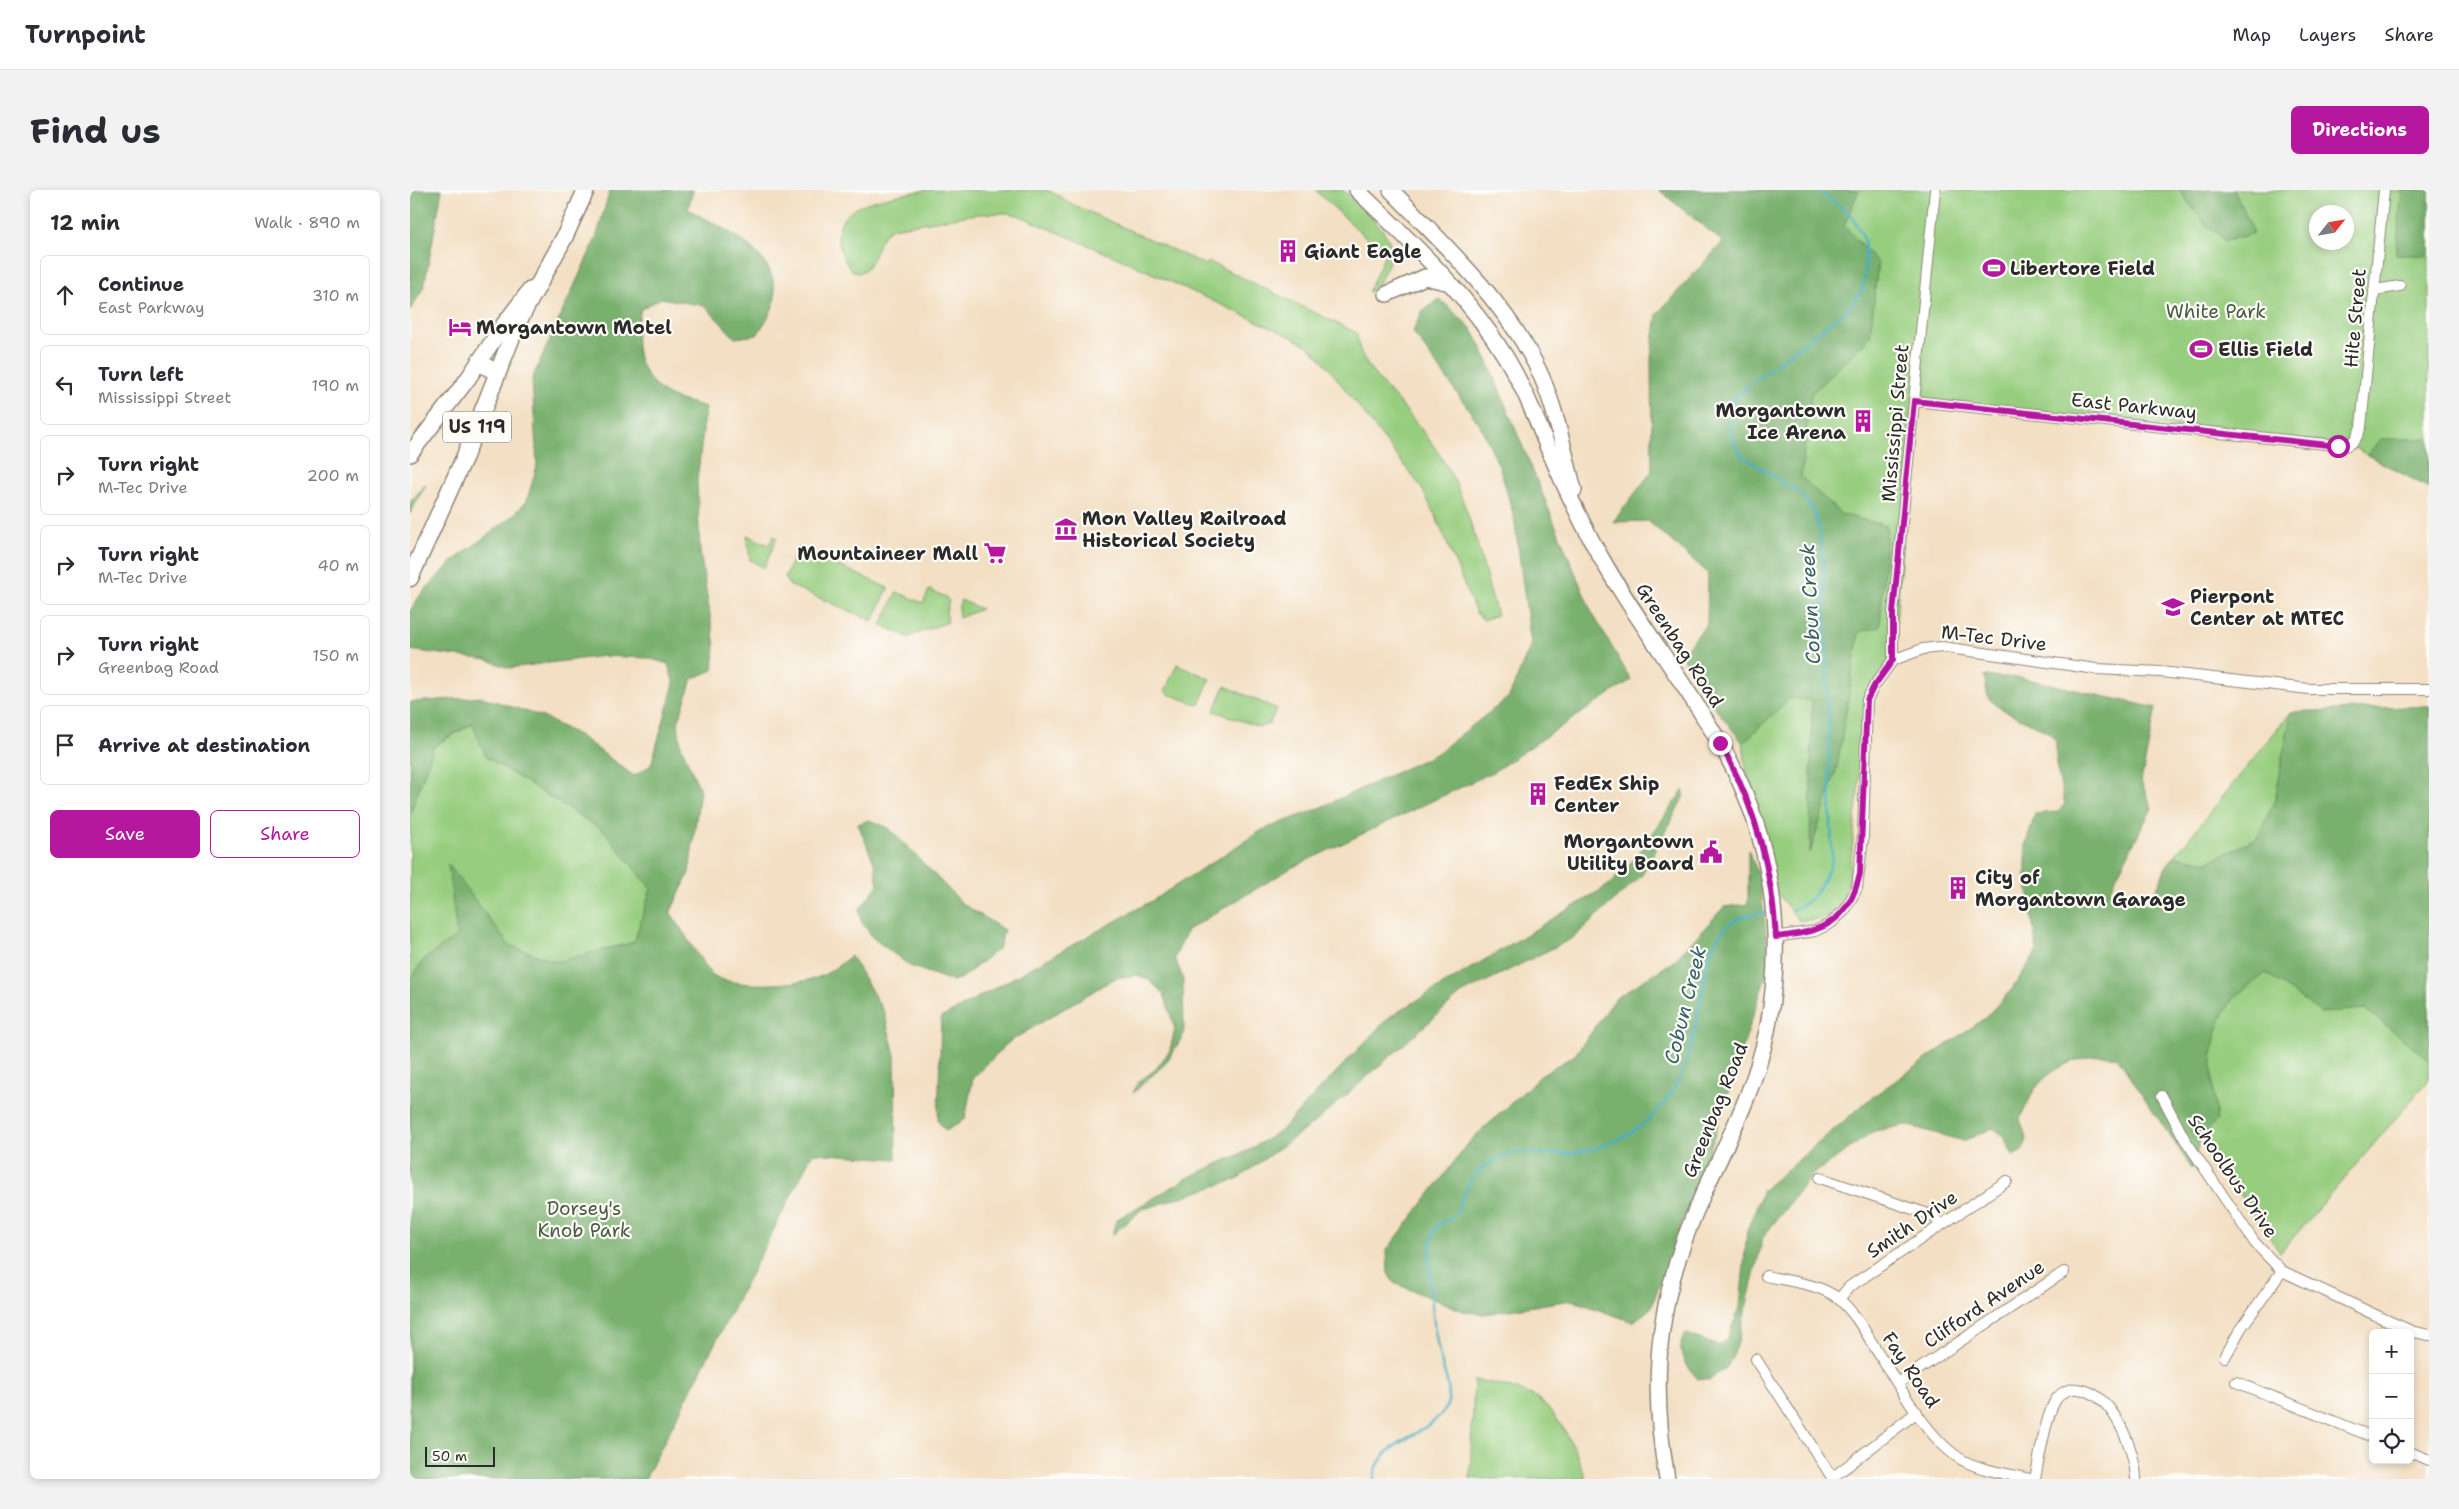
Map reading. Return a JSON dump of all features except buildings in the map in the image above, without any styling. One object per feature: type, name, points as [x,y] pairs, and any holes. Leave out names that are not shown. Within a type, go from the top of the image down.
[{"type":"main road","name":"US 119","points":[[410,578],[462,465],[517,324],[542,275],[577,214],[586,190]]},
{"type":"main road","name":"Greenbag Road","points":[[1357,190],[1452,283],[1506,357],[1525,392],[1564,486],[1622,594],[1716,737],[1752,811],[1763,848],[1774,907],[1776,937],[1772,999],[1766,1034],[1756,1070],[1734,1127],[1692,1221],[1674,1267],[1666,1297],[1660,1331],[1657,1375],[1660,1442],[1667,1479]]},
{"type":"main road","name":"Greenbag Road","points":[[1391,190],[1466,268],[1493,301],[1536,363],[1551,406],[1586,528]]},
{"type":"main road","points":[[410,454],[479,362],[504,324],[542,275]]},
{"type":"main road","points":[[1386,294],[1425,277],[1452,283]]},
{"type":"main road","points":[[479,362],[497,373]]},
{"type":"street","name":"Mississippi Street","points":[[1893,660],[1893,613],[1935,190]]},
{"type":"street","name":"Hite Street","points":[[2350,445],[2356,440],[2361,427],[2384,190]]},
{"type":"street","points":[[2375,290],[2400,286]]},
{"type":"street","name":"East Parkway","points":[[1914,401],[2344,446],[2350,445]]},
{"type":"street","name":"M-Tec Drive","points":[[1893,660],[1923,649],[1942,647],[2096,669],[2161,672],[2309,688],[2429,689]]},
{"type":"street","points":[[1776,937],[1815,931],[1831,923],[1845,910],[1853,897],[1860,873],[1862,846],[1867,700],[1874,686],[1893,660]]},
{"type":"street","name":"Schoolbus Drive","points":[[2162,1096],[2184,1138],[2255,1243],[2282,1272]]},
{"type":"street","points":[[1820,1178],[1934,1216],[1940,1225]]},
{"type":"street","name":"Smith Drive","points":[[1839,1299],[1849,1287],[2007,1181]]},
{"type":"street","name":"Clifford Avenue","points":[[1898,1383],[2064,1272]]},
{"type":"street","points":[[2225,1357],[2241,1328],[2282,1272],[2414,1332],[2429,1335]]},
{"type":"street","name":"Fay Road","points":[[1766,1276],[1816,1288],[1839,1299],[1855,1316],[1917,1412],[1941,1443],[1964,1461],[1978,1467],[2030,1479]]},
{"type":"street","points":[[1756,1359],[1832,1479],[1917,1412]]},
{"type":"street","points":[[2236,1382],[2369,1435]]},
{"type":"street","points":[[2035,1479],[2052,1410],[2057,1398],[2064,1391],[2075,1388],[2086,1390],[2096,1396],[2112,1412],[2131,1450],[2136,1479]]},
{"type":"street","points":[[2414,1454],[2429,1460]]},
{"type":"green space","points":[[410,190],[442,190],[424,287],[410,310]]},
{"type":"green space","points":[[610,190],[693,190],[688,209],[729,232],[755,252],[765,264],[772,277],[775,293],[772,310],[757,335],[735,338],[705,306],[661,298],[641,309],[638,321],[638,354],[646,374],[653,383],[672,397],[706,407],[697,480],[700,552],[715,646],[713,670],[692,679],[678,723],[681,746],[700,790],[689,873],[670,912],[709,971],[722,979],[749,984],[781,984],[809,980],[827,973],[851,956],[884,1012],[895,1055],[896,1159],[813,1153],[645,1479],[410,1479],[410,980],[424,959],[457,936],[448,864],[509,945],[556,962],[634,942],[651,889],[604,831],[486,757],[472,723],[434,746],[410,814],[410,702],[482,697],[543,717],[580,736],[634,776],[651,765],[674,684],[668,664],[648,658],[604,656],[509,668],[488,660],[410,650],[410,611],[421,594],[453,561],[513,516],[527,500],[537,466],[532,379],[596,238]]},
{"type":"green space","points":[[925,190],[1048,190],[1074,205],[1206,265],[1208,262],[1212,263],[1357,333],[1362,355],[1368,365],[1426,435],[1456,484],[1473,532],[1497,615],[1484,620],[1476,613],[1436,517],[1421,487],[1320,357],[1309,347],[1294,338],[1134,265],[1020,216],[1008,213],[978,214],[892,228],[882,238],[870,264],[859,273],[853,271],[846,263],[842,254],[838,236],[841,222],[850,212],[863,205]]},
{"type":"green space","points":[[1315,190],[1343,190],[1365,210],[1387,237],[1391,246],[1390,259],[1375,290],[1368,292],[1385,255]]},
{"type":"green space","name":"White Park","points":[[1659,190],[2429,190],[2429,488],[2350,445],[1914,401],[1893,660],[1874,686],[1866,716],[1848,888],[1834,910],[1829,914],[1817,919],[1798,920],[1771,885],[1745,762],[1702,323],[1749,262]]},
{"type":"green space","points":[[1659,190],[1859,190],[1844,226],[1878,263],[1870,337],[1811,394],[1801,477],[1841,514],[1887,526],[1880,627],[1859,632],[1837,767],[1810,853],[1812,701],[1790,698],[1743,743],[1709,700],[1681,655],[1707,624],[1708,573],[1648,521],[1613,522],[1652,471],[1651,357],[1657,314],[1723,242]]},
{"type":"green space","points":[[2179,190],[2234,190],[2254,233],[2226,241],[2205,224]]},
{"type":"green space","points":[[2402,190],[2429,190],[2429,256],[2396,254]]},
{"type":"green space","points":[[1440,299],[1471,328],[1481,346],[1591,611],[1631,680],[1493,772],[1293,867],[1187,930],[1175,958],[1183,979],[1184,1034],[1166,1063],[1133,1093],[1138,1082],[1156,1069],[1170,1050],[1175,1029],[1164,994],[1148,979],[1137,975],[1115,978],[1009,1042],[973,1078],[965,1119],[946,1131],[938,1121],[941,1018],[1155,899],[1262,830],[1315,810],[1436,754],[1509,697],[1531,644],[1514,517],[1500,468],[1480,425],[1413,332],[1422,311]]},
{"type":"green space","points":[[2381,439],[2429,439],[2429,488],[2367,455]]},
{"type":"green space","points":[[426,484],[410,514],[410,502]]},
{"type":"green space","points":[[747,535],[769,545],[773,536],[777,538],[764,568],[750,560]]},
{"type":"green space","points":[[798,547],[888,588],[873,621],[789,585],[785,577]]},
{"type":"green space","points":[[929,590],[946,597],[949,601],[946,612],[948,622],[908,637],[881,625],[897,592],[923,603]]},
{"type":"green space","points":[[961,600],[981,609],[959,618],[958,608]]},
{"type":"green space","points":[[1177,664],[1210,679],[1199,705],[1168,694],[1165,691]]},
{"type":"green space","points":[[1984,676],[2022,678],[2156,708],[2141,781],[2152,808],[2109,891],[2150,905],[2166,867],[2175,856],[2208,862],[2257,838],[2275,800],[2291,712],[2429,706],[2429,1060],[2365,1009],[2321,1013],[2266,973],[2236,996],[2224,1014],[2218,1028],[2212,1058],[2217,1120],[2201,1137],[2192,1169],[2117,1057],[2095,1056],[2084,1058],[2062,1067],[2043,1080],[2036,1088],[2020,1119],[2027,1140],[2022,1151],[2013,1156],[2003,1135],[1993,1128],[1963,1141],[1906,1125],[1874,1131],[1812,1175],[1763,1237],[1737,1346],[1727,1367],[1709,1380],[1698,1379],[1683,1358],[1681,1352],[1682,1340],[1685,1333],[1718,1346],[1727,1339],[1740,1308],[1747,1230],[1763,1190],[1871,1098],[1986,1017],[2012,989],[2037,951],[2026,876],[2026,843],[2035,814],[2058,812],[2065,804],[2056,764],[2056,741],[2050,733],[2000,708],[1988,698]]},
{"type":"green space","points":[[1225,686],[1277,709],[1269,724],[1259,727],[1214,711]]},
{"type":"green space","name":"Dorsey's Knob Park","points":[[503,706],[689,873],[613,1033],[645,1479],[410,1479],[410,814],[434,746]]},
{"type":"green space","points":[[2429,706],[2429,1080],[2280,1253],[2154,1067],[2166,867],[2291,712]]},
{"type":"green space","points":[[1683,790],[1684,796],[1642,875],[1573,938],[1461,994],[1318,1120],[1237,1179],[1141,1210],[1112,1235],[1116,1220],[1191,1176],[1247,1151],[1280,1131],[1388,1018],[1609,885],[1636,857]]},
{"type":"green space","points":[[869,820],[890,829],[963,904],[1004,930],[999,948],[962,978],[952,981],[910,966],[873,938],[861,921],[859,910],[878,885],[875,865],[858,824]]},
{"type":"green space","points":[[1748,850],[1760,878],[1769,966],[1714,1137],[1651,1308],[1633,1322],[1571,1300],[1484,1314],[1463,1311],[1394,1283],[1388,1273],[1387,1250],[1471,1140],[1544,1073],[1575,1055],[1616,998],[1674,961],[1724,907],[1748,904]]},
{"type":"green space","points":[[1474,1380],[1525,1392],[1537,1398],[1561,1425],[1578,1457],[1586,1479],[1470,1479]]},
{"type":"waterway","name":"Cobun Creek","points":[[1791,910],[1806,903],[1812,897],[1822,884],[1832,861],[1824,568],[1819,528],[1813,510],[1801,494],[1742,456],[1733,441],[1729,419],[1734,399],[1749,385],[1849,308],[1863,289],[1866,263],[1864,239],[1852,216],[1818,190]]},
{"type":"waterway","name":"Cobun Creek","points":[[1374,1479],[1378,1465],[1385,1455],[1395,1446],[1440,1416],[1449,1399],[1432,1310],[1430,1252],[1437,1226],[1455,1215],[1474,1175],[1491,1162],[1505,1155],[1518,1153],[1566,1154],[1598,1148],[1627,1135],[1653,1115],[1671,1093],[1683,1071],[1694,1035],[1709,960],[1721,932],[1732,922],[1747,915],[1767,913]]},
{"type":"place","name":"Giant Eagle","points":[[1288,251]]},
{"type":"place","name":"Libertore Field","points":[[1994,268]]},
{"type":"place","name":"Morgantown Motel","points":[[460,327]]},
{"type":"place","name":"Ellis Field","points":[[2201,349]]},
{"type":"place","name":"Morgantown Ice Arena","points":[[1863,421]]},
{"type":"place","name":"Mon Valley Railroad Historical Society","points":[[1066,529]]},
{"type":"place","name":"Mountaineer Mall","points":[[995,553]]},
{"type":"place","name":"Pierpont Center at MTEC","points":[[2173,607]]},
{"type":"place","name":"FedEx Ship Center","points":[[1538,794]]},
{"type":"place","name":"Morgantown Utility Board","points":[[1711,852]]},
{"type":"place","name":"City of Morgantown Garage","points":[[1958,888]]},
{"type":"route","points":[[1720,743],[1752,811],[1763,848],[1771,885],[1776,937],[1815,931],[1831,923],[1845,910],[1853,897],[1860,873],[1863,837],[1867,700],[1874,686],[1893,660],[1893,613],[1900,566],[1914,401],[2338,446]]}]
